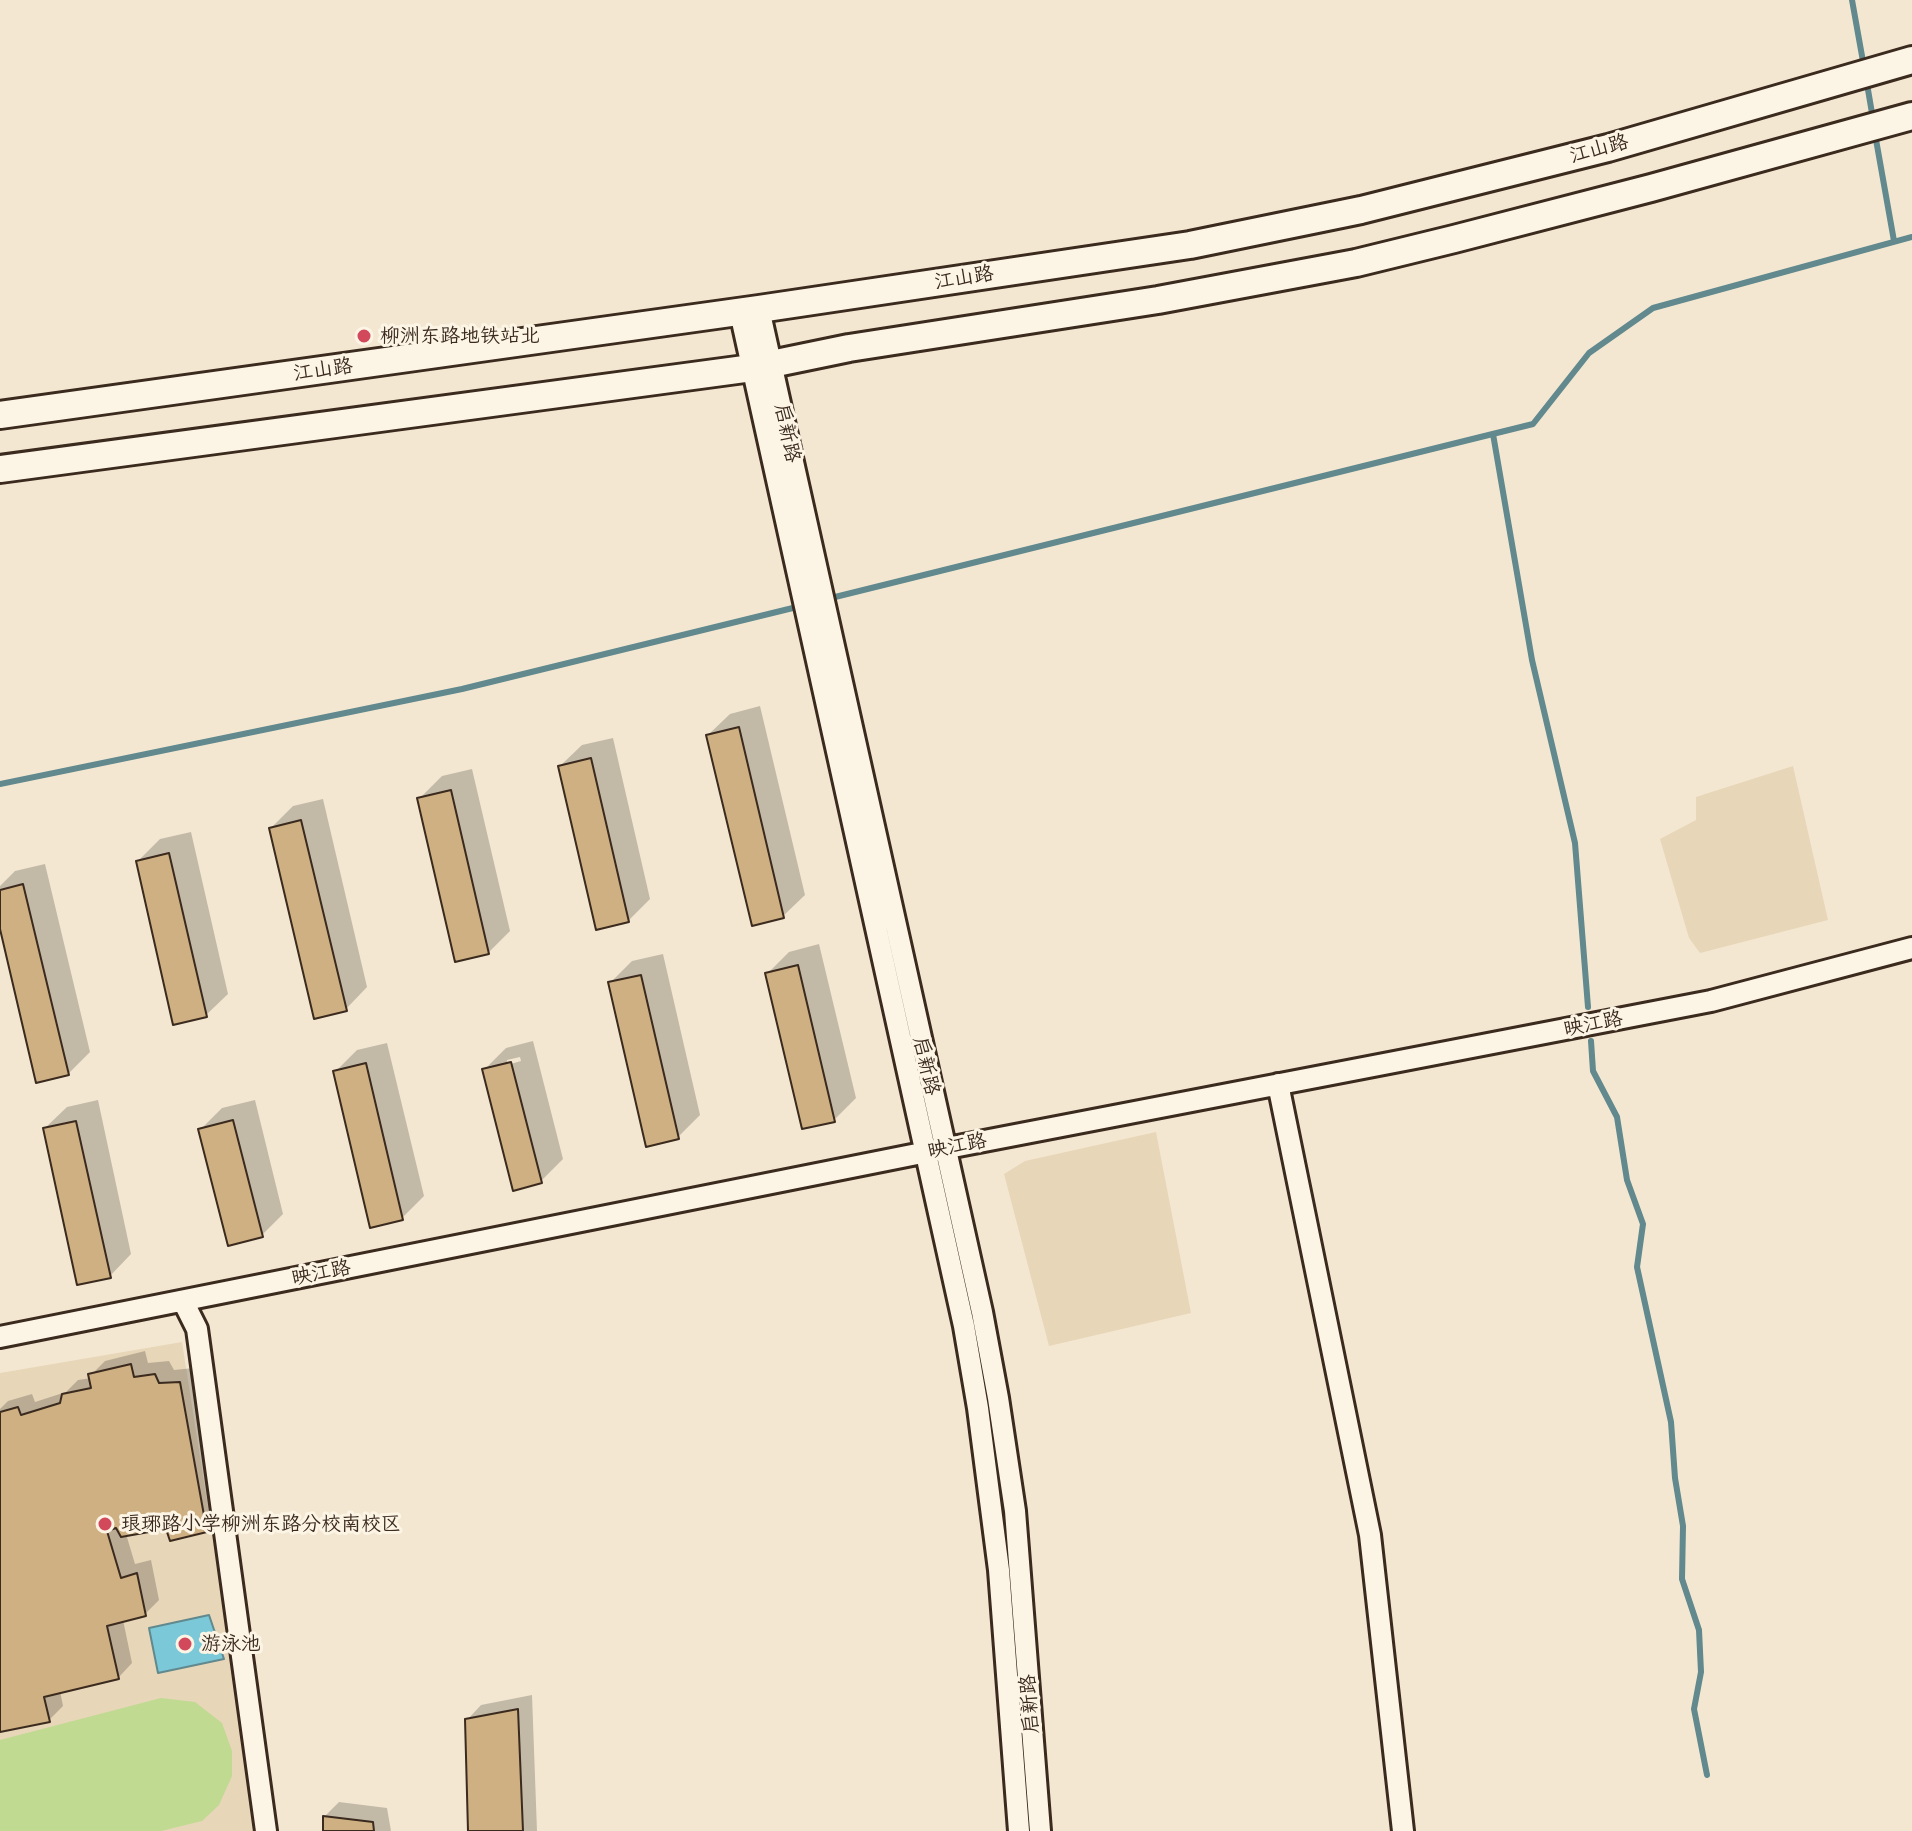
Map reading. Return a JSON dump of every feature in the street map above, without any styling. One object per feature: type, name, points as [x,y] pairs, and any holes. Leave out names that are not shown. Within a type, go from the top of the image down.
[{"type":"main road","name":"江山路","points":[[0,415],[1190,245],[1330,216],[1608,148],[1911,60]]},
{"type":"main road","points":[[0,469],[761,366],[849,348],[1158,300],[1356,263],[1566,211],[1912,116]]},
{"type":"street","name":"启新路","points":[[750,310],[936,1150],[982,1312],[1011,1473],[1040,1831]]},
{"type":"street","name":"映江路","points":[[0,1337],[936,1150],[1711,1001],[1912,948]]},
{"type":"street","points":[[1278,1084],[1370,1535],[1403,1831]]},
{"type":"street","name":"启新路","points":[[936,1150],[999,1570],[1019,1831]]},
{"type":"street","points":[[183,1301],[197,1329],[266,1831]]},
{"type":"shaded area","points":[[1793,766],[1828,920],[1700,953],[1689,938],[1660,839],[1696,820],[1696,797]]},
{"type":"shaded area","points":[[1156,1132],[1191,1313],[1049,1346],[1004,1174],[1025,1161]]},
{"type":"shaded area","name":"琅琊路小学柳洲东路分校南校区","points":[[182,1342],[234,1674],[254,1831],[0,1831],[0,1373]]},
{"type":"green space","points":[[161,1698],[195,1702],[222,1723],[232,1751],[232,1776],[219,1805],[202,1821],[161,1831],[0,1831],[0,1740]]},
{"type":"water","name":"游泳池","points":[[209,1615],[224,1659],[158,1673],[149,1628]]},
{"type":"building","points":[[739,727],[784,918],[752,926],[706,735]]},
{"type":"building","points":[[591,758],[629,922],[596,930],[558,766]]},
{"type":"building","points":[[451,790],[489,954],[455,962],[417,798]]},
{"type":"building","points":[[301,820],[347,1011],[314,1019],[269,828]]},
{"type":"building","points":[[169,853],[207,1017],[173,1025],[136,861]]},
{"type":"building","points":[[23,884],[69,1075],[36,1083],[0,929],[0,890]]},
{"type":"building","points":[[798,965],[835,1122],[802,1129],[765,973]]},
{"type":"building","points":[[641,975],[679,1139],[646,1147],[608,982]]},
{"type":"building","points":[[511,1062],[542,1183],[513,1191],[482,1069]]},
{"type":"building","points":[[366,1063],[403,1220],[370,1228],[333,1071]]},
{"type":"building","points":[[233,1120],[263,1237],[228,1246],[198,1129]]},
{"type":"building","points":[[76,1121],[111,1278],[77,1285],[43,1128]]},
{"type":"building","points":[[131,1364],[134,1377],[155,1374],[159,1383],[180,1382],[207,1532],[170,1541],[166,1529],[121,1537],[116,1528],[107,1531],[121,1578],[137,1573],[146,1616],[107,1626],[119,1679],[44,1697],[50,1722],[0,1732],[0,1412],[18,1407],[21,1415],[60,1403],[62,1394],[91,1388],[88,1374]]},
{"type":"building","points":[[518,1709],[523,1831],[468,1831],[465,1719]]},
{"type":"building","points":[[323,1816],[373,1822],[374,1831],[323,1831]]},
{"type":"waterway","points":[[1852,0],[1864,67]]},
{"type":"waterway","points":[[1866,78],[1873,119]]},
{"type":"waterway","points":[[1875,134],[1894,241]]},
{"type":"waterway","points":[[827,599],[1533,424],[1589,353],[1653,308],[1912,237]]},
{"type":"waterway","points":[[1493,434],[1532,660],[1575,843],[1588,1007]]},
{"type":"waterway","points":[[0,784],[462,689],[801,606]]},
{"type":"waterway","points":[[1591,1041],[1593,1071],[1617,1117],[1627,1180],[1643,1224],[1637,1267],[1671,1422],[1675,1478],[1683,1526],[1682,1579],[1699,1630],[1701,1672],[1694,1709],[1707,1775]]},
{"type":"place","name":"柳洲东路地铁站北","points":[[364,336]]},
{"type":"place","name":"琅琊路小学柳洲东路分校南校区","points":[[105,1524]]},
{"type":"place","name":"游泳池","points":[[185,1644]]}]
